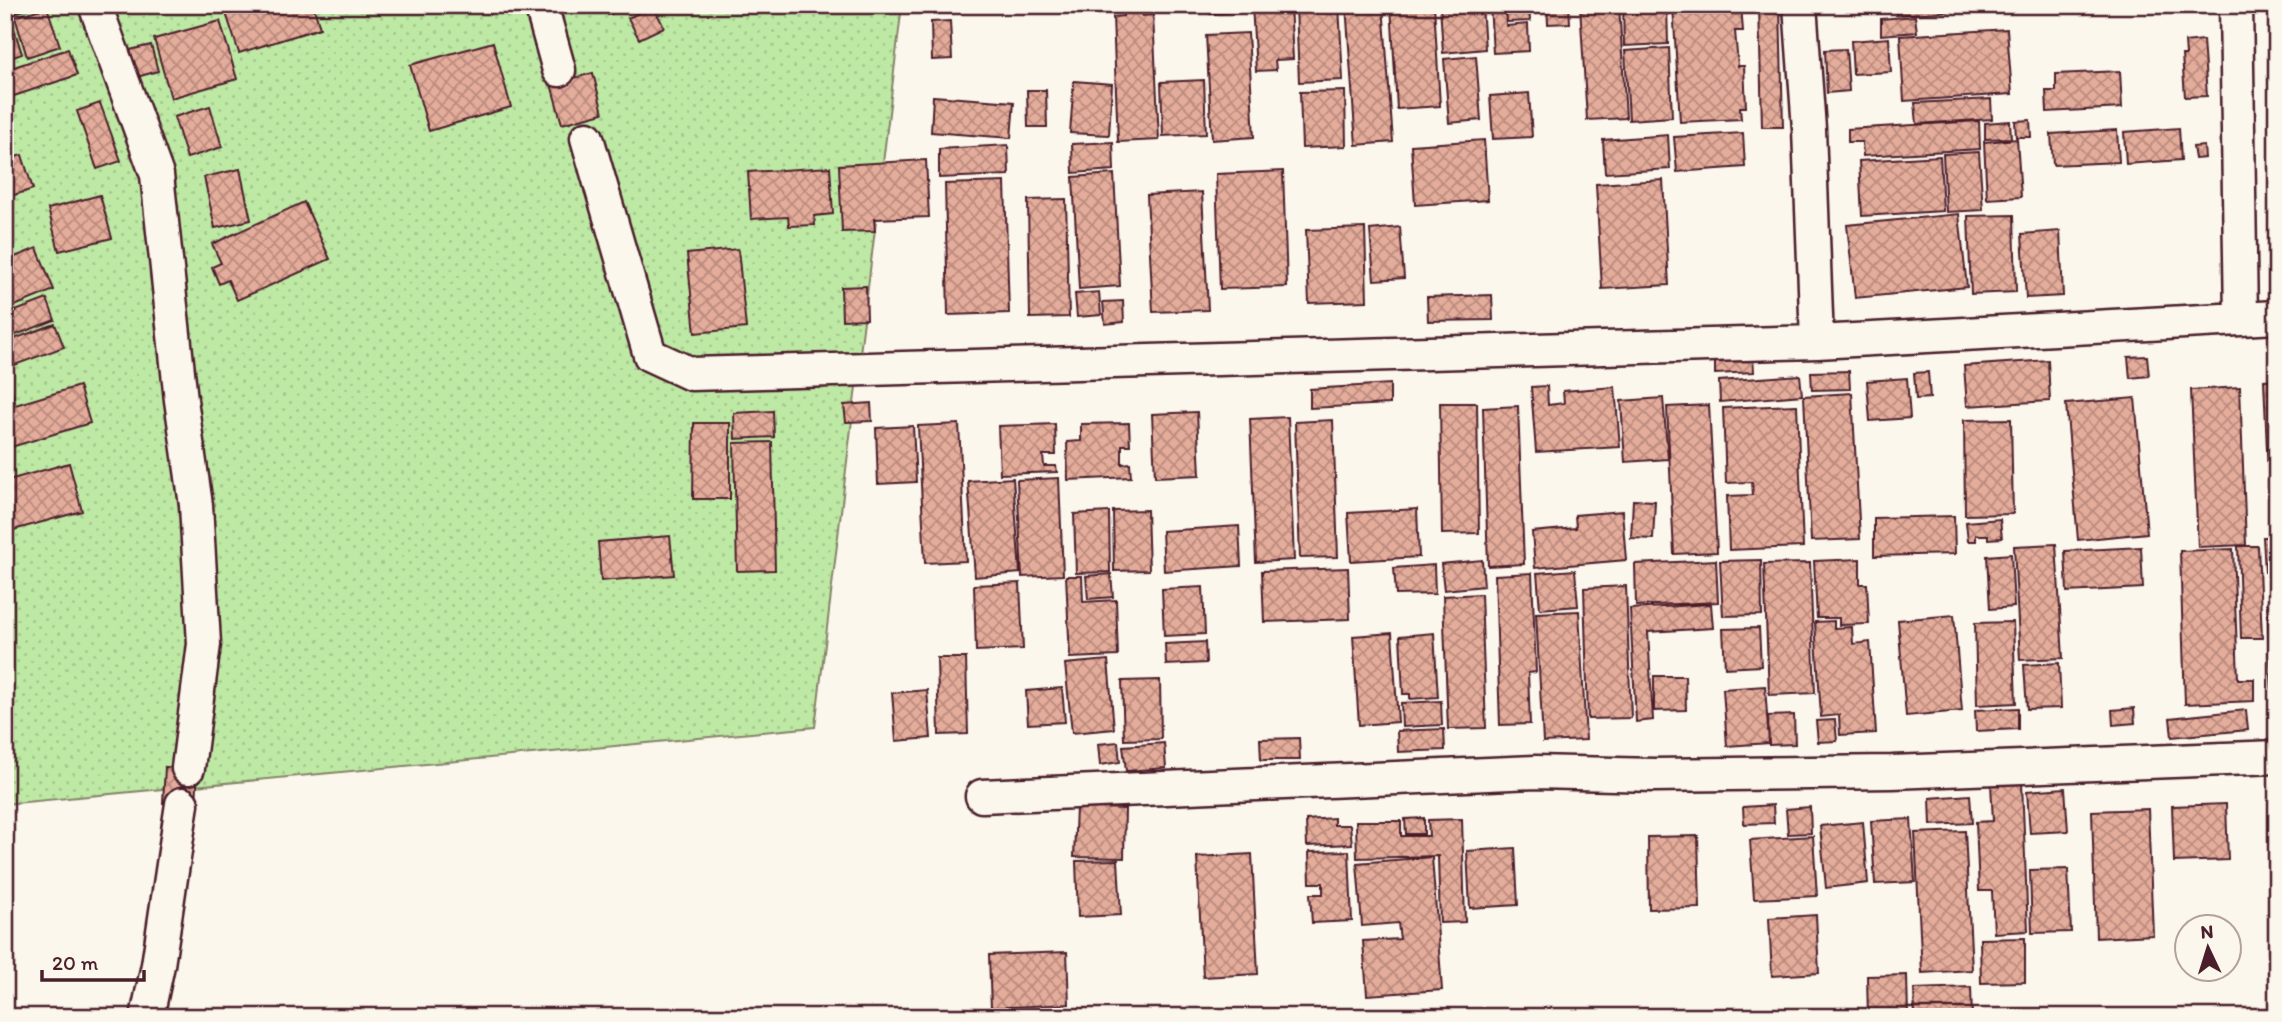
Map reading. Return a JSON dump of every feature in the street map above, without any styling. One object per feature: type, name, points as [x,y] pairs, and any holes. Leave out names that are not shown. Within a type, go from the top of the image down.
[{"type":"street","points":[[95,5],[157,175],[196,505],[204,644],[188,768]]},
{"type":"street","points":[[541,5],[559,71]]},
{"type":"street","points":[[1800,5],[1809,129],[1817,342]]},
{"type":"street","points":[[2236,5],[2241,318]]},
{"type":"street","points":[[586,138],[650,355],[691,374],[1817,342],[2277,317]]},
{"type":"street","points":[[982,796],[1535,772],[1654,775],[1892,772],[2277,757]]},
{"type":"street","points":[[147,1017],[158,965],[182,804]]},
{"type":"green space","points":[[5,5],[902,5],[815,727],[5,804]]},
{"type":"building","points":[[5,5],[41,5],[5,16]]},
{"type":"building","points":[[313,5],[320,28],[239,53],[224,7]]},
{"type":"building","points":[[604,5],[630,5],[630,6],[608,15]]},
{"type":"building","points":[[1210,5],[1235,5],[1236,12],[1210,14]]},
{"type":"building","points":[[1252,5],[1290,5],[1293,59],[1275,60],[1276,70],[1256,71]]},
{"type":"building","points":[[1339,5],[1343,80],[1299,82],[1296,6]]},
{"type":"building","points":[[1346,5],[1383,5],[1393,142],[1356,145]]},
{"type":"building","points":[[1391,5],[1434,5],[1440,106],[1397,109]]},
{"type":"building","points":[[1440,5],[1482,5],[1485,49],[1443,53]]},
{"type":"building","points":[[1490,5],[1505,5],[1506,26],[1528,24],[1529,51],[1493,53]]},
{"type":"building","points":[[1506,5],[1529,5],[1530,21],[1507,22]]},
{"type":"building","points":[[1547,5],[1569,5],[1570,23],[1548,24]]},
{"type":"building","points":[[1580,5],[1619,5],[1626,118],[1587,120]]},
{"type":"building","points":[[1623,5],[1667,5],[1668,44],[1624,46]]},
{"type":"building","points":[[1673,5],[1741,5],[1743,31],[1735,31],[1738,66],[1744,66],[1746,107],[1740,107],[1741,119],[1680,122]]},
{"type":"building","points":[[1759,5],[1780,5],[1783,127],[1762,127]]},
{"type":"building","points":[[1895,5],[2010,5],[2010,7],[1896,15]]},
{"type":"building","points":[[653,6],[664,27],[639,39],[628,18]]},
{"type":"building","points":[[47,7],[60,46],[27,57],[15,17]]},
{"type":"building","points":[[1142,9],[1142,16],[1153,15],[1159,140],[1118,142],[1113,17],[1123,16],[1123,10]]},
{"type":"building","points":[[1915,16],[1917,32],[1881,35],[1881,19]]},
{"type":"building","points":[[11,19],[22,54],[5,60],[5,21]]},
{"type":"building","points":[[220,21],[237,79],[171,98],[154,39]]},
{"type":"building","points":[[950,21],[952,59],[932,60],[931,22]]},
{"type":"building","points":[[2007,29],[2012,94],[1904,101],[1900,36]]},
{"type":"building","points":[[1248,33],[1254,137],[1212,140],[1206,35]]},
{"type":"building","points":[[1889,38],[1891,72],[1853,74],[1851,41]]},
{"type":"building","points":[[2203,40],[2207,96],[2185,97],[2182,55],[2186,55],[2185,42]]},
{"type":"building","points":[[493,42],[511,107],[429,131],[410,65]]},
{"type":"building","points":[[151,45],[158,71],[137,77],[130,50]]},
{"type":"building","points":[[1669,48],[1672,117],[1629,120],[1625,51]]},
{"type":"building","points":[[68,49],[77,75],[14,96],[5,70]]},
{"type":"building","points":[[1846,49],[1849,91],[1827,93],[1825,50]]},
{"type":"building","points":[[1476,56],[1481,120],[1449,123],[1444,59]]},
{"type":"building","points":[[2120,71],[2122,108],[2047,112],[2046,91],[2056,91],[2056,74]]},
{"type":"building","points":[[593,73],[603,113],[562,124],[551,84]]},
{"type":"building","points":[[1204,80],[1206,134],[1163,136],[1161,82]]},
{"type":"building","points":[[1074,81],[1112,84],[1109,135],[1070,133]]},
{"type":"building","points":[[1027,90],[1046,90],[1047,127],[1028,127]]},
{"type":"building","points":[[1345,91],[1346,146],[1302,148],[1300,92]]},
{"type":"building","points":[[1529,93],[1532,137],[1493,139],[1490,96]]},
{"type":"building","points":[[933,96],[1014,102],[1011,138],[931,132]]},
{"type":"building","points":[[1991,99],[1992,119],[1917,124],[1915,103]]},
{"type":"building","points":[[100,103],[121,161],[97,169],[77,111]]},
{"type":"building","points":[[210,106],[222,147],[187,158],[174,117]]},
{"type":"building","points":[[2030,120],[2031,137],[2016,137],[2015,121]]},
{"type":"building","points":[[1979,121],[1980,149],[1863,156],[1862,142],[1848,142],[1848,129]]},
{"type":"building","points":[[2010,121],[2011,138],[1985,139],[1985,123]]},
{"type":"building","points":[[5,127],[13,155],[5,157]]},
{"type":"building","points":[[2179,128],[2181,160],[2126,164],[2124,132]]},
{"type":"building","points":[[2117,130],[2119,162],[2053,165],[2051,134]]},
{"type":"building","points":[[1743,133],[1745,167],[1677,172],[1674,137]]},
{"type":"building","points":[[1668,135],[1670,169],[1605,173],[1603,140]]},
{"type":"building","points":[[2017,139],[2021,197],[1987,199],[1984,142]]},
{"type":"building","points":[[1484,140],[1488,200],[1415,205],[1411,145]]},
{"type":"building","points":[[1113,142],[1114,170],[1073,173],[1072,144]]},
{"type":"building","points":[[1008,145],[1009,175],[939,178],[939,149]]},
{"type":"building","points":[[2204,146],[2205,158],[2195,159],[2193,147]]},
{"type":"building","points":[[1979,152],[1983,210],[1946,212],[1943,154]]},
{"type":"building","points":[[22,155],[33,189],[5,198],[5,160]]},
{"type":"building","points":[[1940,156],[1943,211],[1862,216],[1859,161]]},
{"type":"building","points":[[926,160],[929,217],[874,219],[875,231],[842,232],[839,165]]},
{"type":"building","points":[[830,167],[833,214],[814,216],[815,225],[789,226],[788,217],[751,219],[748,172]]},
{"type":"building","points":[[240,169],[251,220],[215,228],[204,177]]},
{"type":"building","points":[[1283,171],[1287,287],[1220,289],[1216,174]]},
{"type":"building","points":[[1114,174],[1120,286],[1079,289],[1073,177]]},
{"type":"building","points":[[1663,180],[1669,285],[1602,289],[1596,184]]},
{"type":"building","points":[[1005,182],[1009,313],[948,315],[945,184]]},
{"type":"building","points":[[1202,192],[1208,310],[1153,312],[1147,195]]},
{"type":"building","points":[[100,195],[112,238],[59,251],[48,209]]},
{"type":"building","points":[[1066,199],[1069,317],[1030,318],[1028,200]]},
{"type":"building","points":[[304,202],[330,259],[237,300],[228,280],[219,284],[212,267],[221,263],[212,244]]},
{"type":"building","points":[[1959,214],[1967,287],[1855,298],[1847,225]]},
{"type":"building","points":[[2014,215],[2016,292],[1971,294],[1968,216]]},
{"type":"building","points":[[1400,227],[1404,278],[1374,280],[1370,230]]},
{"type":"building","points":[[1365,228],[1367,301],[1309,303],[1306,230]]},
{"type":"building","points":[[2060,231],[2063,296],[2026,298],[2022,234]]},
{"type":"building","points":[[37,248],[54,290],[5,310],[5,261]]},
{"type":"building","points":[[738,249],[746,328],[695,333],[687,254]]},
{"type":"building","points":[[866,286],[867,319],[842,320],[841,287]]},
{"type":"building","points":[[1099,292],[1101,315],[1077,317],[1075,294]]},
{"type":"building","points":[[1492,295],[1493,320],[1428,321],[1427,297]]},
{"type":"building","points":[[47,299],[55,320],[5,339],[5,315]]},
{"type":"building","points":[[1123,301],[1124,322],[1105,324],[1103,302]]},
{"type":"building","points":[[55,324],[64,347],[12,366],[5,342]]},
{"type":"building","points":[[1753,355],[1754,372],[1715,374],[1715,357]]},
{"type":"building","points":[[2147,356],[2149,376],[2130,378],[2128,357]]},
{"type":"building","points":[[2048,360],[2050,401],[1967,406],[1964,366]]},
{"type":"building","points":[[5,371],[15,402],[5,405]]},
{"type":"building","points":[[1849,371],[1850,389],[1812,390],[1811,372]]},
{"type":"building","points":[[1928,372],[1930,398],[1916,399],[1914,373]]},
{"type":"building","points":[[1800,375],[1802,395],[1720,402],[1719,381]]},
{"type":"building","points":[[1907,378],[1910,418],[1870,421],[1867,381]]},
{"type":"building","points":[[2277,379],[2277,519],[2270,519],[2264,380]]},
{"type":"building","points":[[1390,384],[1390,404],[1310,408],[1310,389]]},
{"type":"building","points":[[79,386],[90,423],[5,449],[5,408]]},
{"type":"building","points":[[1547,386],[1548,405],[1564,403],[1563,391],[1615,387],[1620,447],[1536,452],[1531,387]]},
{"type":"building","points":[[2240,387],[2246,545],[2198,547],[2191,390]]},
{"type":"building","points":[[1852,393],[1860,539],[1811,541],[1804,396]]},
{"type":"building","points":[[1663,398],[1668,459],[1625,462],[1621,401]]},
{"type":"building","points":[[2135,398],[2147,533],[2078,540],[2066,404]]},
{"type":"building","points":[[871,403],[872,421],[846,422],[844,405]]},
{"type":"building","points":[[1440,403],[1477,403],[1479,533],[1442,534]]},
{"type":"building","points":[[1709,405],[1717,552],[1674,554],[1667,407]]},
{"type":"building","points":[[1797,405],[1803,547],[1729,550],[1727,496],[1753,495],[1752,482],[1726,483],[1723,408]]},
{"type":"building","points":[[1518,406],[1524,564],[1488,566],[1483,408]]},
{"type":"building","points":[[773,411],[774,437],[735,439],[734,413]]},
{"type":"building","points":[[1197,412],[1200,475],[1155,477],[1152,414]]},
{"type":"building","points":[[1288,417],[1294,560],[1256,562],[1250,419]]},
{"type":"building","points":[[2011,419],[2013,514],[1965,515],[1964,420]]},
{"type":"building","points":[[1333,420],[1338,557],[1300,558],[1295,422]]},
{"type":"building","points":[[694,423],[730,423],[730,499],[693,499]]},
{"type":"building","points":[[1129,423],[1130,445],[1122,445],[1122,464],[1130,463],[1131,477],[1068,480],[1067,442],[1081,441],[1081,424]]},
{"type":"building","points":[[959,424],[966,561],[925,563],[918,426]]},
{"type":"building","points":[[1055,424],[1056,455],[1043,455],[1044,466],[1056,466],[1057,472],[1000,474],[998,426]]},
{"type":"building","points":[[913,426],[916,482],[878,484],[876,428]]},
{"type":"building","points":[[772,442],[775,570],[737,571],[734,443]]},
{"type":"building","points":[[69,463],[82,511],[10,531],[5,515],[5,481]]},
{"type":"building","points":[[1013,478],[1020,573],[975,577],[968,481]]},
{"type":"building","points":[[1059,478],[1063,575],[1022,577],[1017,480]]},
{"type":"building","points":[[1633,500],[1655,501],[1653,539],[1631,538]]},
{"type":"building","points":[[1417,509],[1419,557],[1351,561],[1348,513]]},
{"type":"building","points":[[1147,510],[1149,570],[1114,571],[1113,511]]},
{"type":"building","points":[[1622,511],[1626,560],[1535,568],[1532,532],[1576,528],[1575,515]]},
{"type":"building","points":[[1109,512],[1110,572],[1076,573],[1074,514]]},
{"type":"building","points":[[1954,516],[1955,554],[1874,556],[1874,518]]},
{"type":"building","points":[[2000,519],[2002,538],[1988,539],[1988,535],[1976,535],[1976,541],[1968,541],[1966,522]]},
{"type":"building","points":[[1239,526],[1241,566],[1164,571],[1162,531]]},
{"type":"building","points":[[670,536],[674,575],[601,581],[598,542]]},
{"type":"building","points":[[2263,537],[2277,537],[2277,571],[2265,572]]},
{"type":"building","points":[[2056,544],[2063,658],[2020,660],[2014,546]]},
{"type":"building","points":[[2238,546],[2258,546],[2262,638],[2241,638]]},
{"type":"building","points":[[2141,547],[2143,588],[2067,592],[2065,551]]},
{"type":"building","points":[[2233,549],[2238,679],[2254,679],[2254,701],[2185,704],[2180,551]]},
{"type":"building","points":[[2011,554],[2014,607],[1990,609],[1987,556]]},
{"type":"building","points":[[1860,559],[1860,584],[1867,584],[1869,624],[1839,625],[1839,618],[1817,618],[1814,561]]},
{"type":"building","points":[[1482,560],[1484,586],[1444,590],[1441,564]]},
{"type":"building","points":[[1716,560],[1718,602],[1636,606],[1635,564]]},
{"type":"building","points":[[1761,560],[1762,615],[1723,616],[1720,561]]},
{"type":"building","points":[[1810,563],[1815,693],[1769,695],[1764,564]]},
{"type":"building","points":[[1434,565],[1435,594],[1396,595],[1394,568]]},
{"type":"building","points":[[1348,568],[1350,619],[1264,622],[1262,571]]},
{"type":"building","points":[[1575,570],[1578,606],[1540,609],[1537,573]]},
{"type":"building","points":[[1532,573],[1536,672],[1528,673],[1530,724],[1500,725],[1495,575]]},
{"type":"building","points":[[1111,574],[1113,597],[1088,599],[1086,576]]},
{"type":"building","points":[[1066,576],[1082,576],[1083,602],[1116,600],[1118,656],[1070,658]]},
{"type":"building","points":[[1020,583],[1023,649],[976,651],[974,585]]},
{"type":"building","points":[[1626,586],[1631,718],[1588,719],[1584,588]]},
{"type":"building","points":[[1203,587],[1205,634],[1164,636],[1162,589]]},
{"type":"building","points":[[1481,594],[1486,728],[1448,729],[1443,596]]},
{"type":"building","points":[[2277,601],[2277,693],[2272,693],[2267,602]]},
{"type":"building","points":[[1711,604],[1713,628],[1648,632],[1653,720],[1636,722],[1630,609]]},
{"type":"building","points":[[1579,611],[1586,740],[1543,742],[1536,613]]},
{"type":"building","points":[[1954,615],[1962,711],[1906,716],[1898,620]]},
{"type":"building","points":[[1834,621],[1834,628],[1852,627],[1853,644],[1870,642],[1876,733],[1840,735],[1839,715],[1821,717],[1815,622]]},
{"type":"building","points":[[2013,622],[2016,703],[1977,705],[1975,623]]},
{"type":"building","points":[[1759,628],[1761,666],[1725,668],[1723,629]]},
{"type":"building","points":[[1392,633],[1398,722],[1359,725],[1353,636]]},
{"type":"building","points":[[1434,633],[1438,697],[1410,699],[1410,694],[1403,694],[1400,636]]},
{"type":"building","points":[[1205,642],[1206,663],[1166,665],[1165,644]]},
{"type":"building","points":[[937,658],[966,658],[968,734],[939,735]]},
{"type":"building","points":[[1108,660],[1114,729],[1072,733],[1065,664]]},
{"type":"building","points":[[2059,663],[2061,708],[2027,709],[2024,665]]},
{"type":"building","points":[[1654,676],[1685,676],[1686,710],[1654,711]]},
{"type":"building","points":[[1160,680],[1161,739],[1124,740],[1122,681]]},
{"type":"building","points":[[1765,686],[1769,743],[1727,746],[1723,689]]},
{"type":"building","points":[[1062,688],[1065,722],[1028,724],[1026,691]]},
{"type":"building","points":[[927,690],[931,738],[896,741],[892,693]]},
{"type":"building","points":[[1441,701],[1442,725],[1402,727],[1401,703]]},
{"type":"building","points":[[2018,708],[2018,729],[1976,731],[1975,710]]},
{"type":"building","points":[[2134,708],[2135,723],[2113,725],[2112,710]]},
{"type":"building","points":[[2246,710],[2248,730],[2172,737],[2170,718]]},
{"type":"building","points":[[1794,715],[1795,744],[1769,745],[1768,716]]},
{"type":"building","points":[[1835,720],[1837,741],[1818,742],[1816,721]]},
{"type":"building","points":[[1444,729],[1445,750],[1398,752],[1397,731]]},
{"type":"building","points":[[1299,738],[1300,760],[1261,760],[1260,739]]},
{"type":"building","points":[[1118,742],[1120,762],[1100,765],[1098,744]]},
{"type":"building","points":[[1164,743],[1166,768],[1126,771],[1123,746]]},
{"type":"building","points":[[165,767],[198,768],[196,804],[163,803]]},
{"type":"building","points":[[2022,783],[2028,931],[1994,933],[1992,891],[1979,891],[1976,822],[1993,821],[1991,784]]},
{"type":"building","points":[[2065,788],[2068,831],[2030,833],[2027,791]]},
{"type":"building","points":[[1970,795],[1972,823],[1931,825],[1930,798]]},
{"type":"building","points":[[2226,804],[2228,860],[2174,862],[2172,806]]},
{"type":"building","points":[[1773,805],[1774,823],[1744,824],[1743,807]]},
{"type":"building","points":[[1076,807],[1125,809],[1124,858],[1074,857]]},
{"type":"building","points":[[1810,807],[1811,833],[1788,834],[1786,809]]},
{"type":"building","points":[[2148,809],[2153,935],[2096,938],[2092,811]]},
{"type":"building","points":[[1334,818],[1334,825],[1350,825],[1352,844],[1307,846],[1306,820]]},
{"type":"building","points":[[1424,818],[1424,834],[1406,834],[1405,819]]},
{"type":"building","points":[[1462,819],[1465,922],[1440,923],[1438,856],[1357,858],[1356,821],[1401,821],[1401,836],[1429,836],[1428,820]]},
{"type":"building","points":[[1911,819],[1915,882],[1875,884],[1871,821]]},
{"type":"building","points":[[1863,822],[1868,883],[1826,888],[1820,826]]},
{"type":"building","points":[[1965,831],[1972,970],[1922,973],[1915,833]]},
{"type":"building","points":[[1698,836],[1700,908],[1649,909],[1648,837]]},
{"type":"building","points":[[1813,836],[1817,896],[1754,899],[1750,840]]},
{"type":"building","points":[[1515,848],[1518,905],[1470,908],[1467,851]]},
{"type":"building","points":[[1349,851],[1352,921],[1312,923],[1310,894],[1323,894],[1323,883],[1310,883],[1309,852]]},
{"type":"building","points":[[1252,854],[1258,974],[1203,977],[1197,857]]},
{"type":"building","points":[[1432,857],[1442,990],[1367,995],[1363,941],[1400,939],[1398,923],[1362,926],[1357,863]]},
{"type":"building","points":[[1118,860],[1121,915],[1078,917],[1076,861]]},
{"type":"building","points":[[2068,869],[2071,932],[2032,933],[2030,870]]},
{"type":"building","points":[[1816,915],[1819,973],[1772,976],[1769,918]]},
{"type":"building","points":[[2025,938],[2025,982],[1981,983],[1980,939]]},
{"type":"building","points":[[1067,952],[1069,1004],[991,1008],[989,955]]},
{"type":"building","points":[[1907,975],[1908,1017],[1868,1017],[1867,976]]},
{"type":"building","points":[[1971,987],[1972,1017],[1915,1017],[1914,989]]},
{"type":"building","points":[[1450,1009],[1451,1017],[1411,1017],[1411,1014]]},
{"type":"building","points":[[1342,1014],[1343,1017],[1277,1017],[1277,1015]]}]
